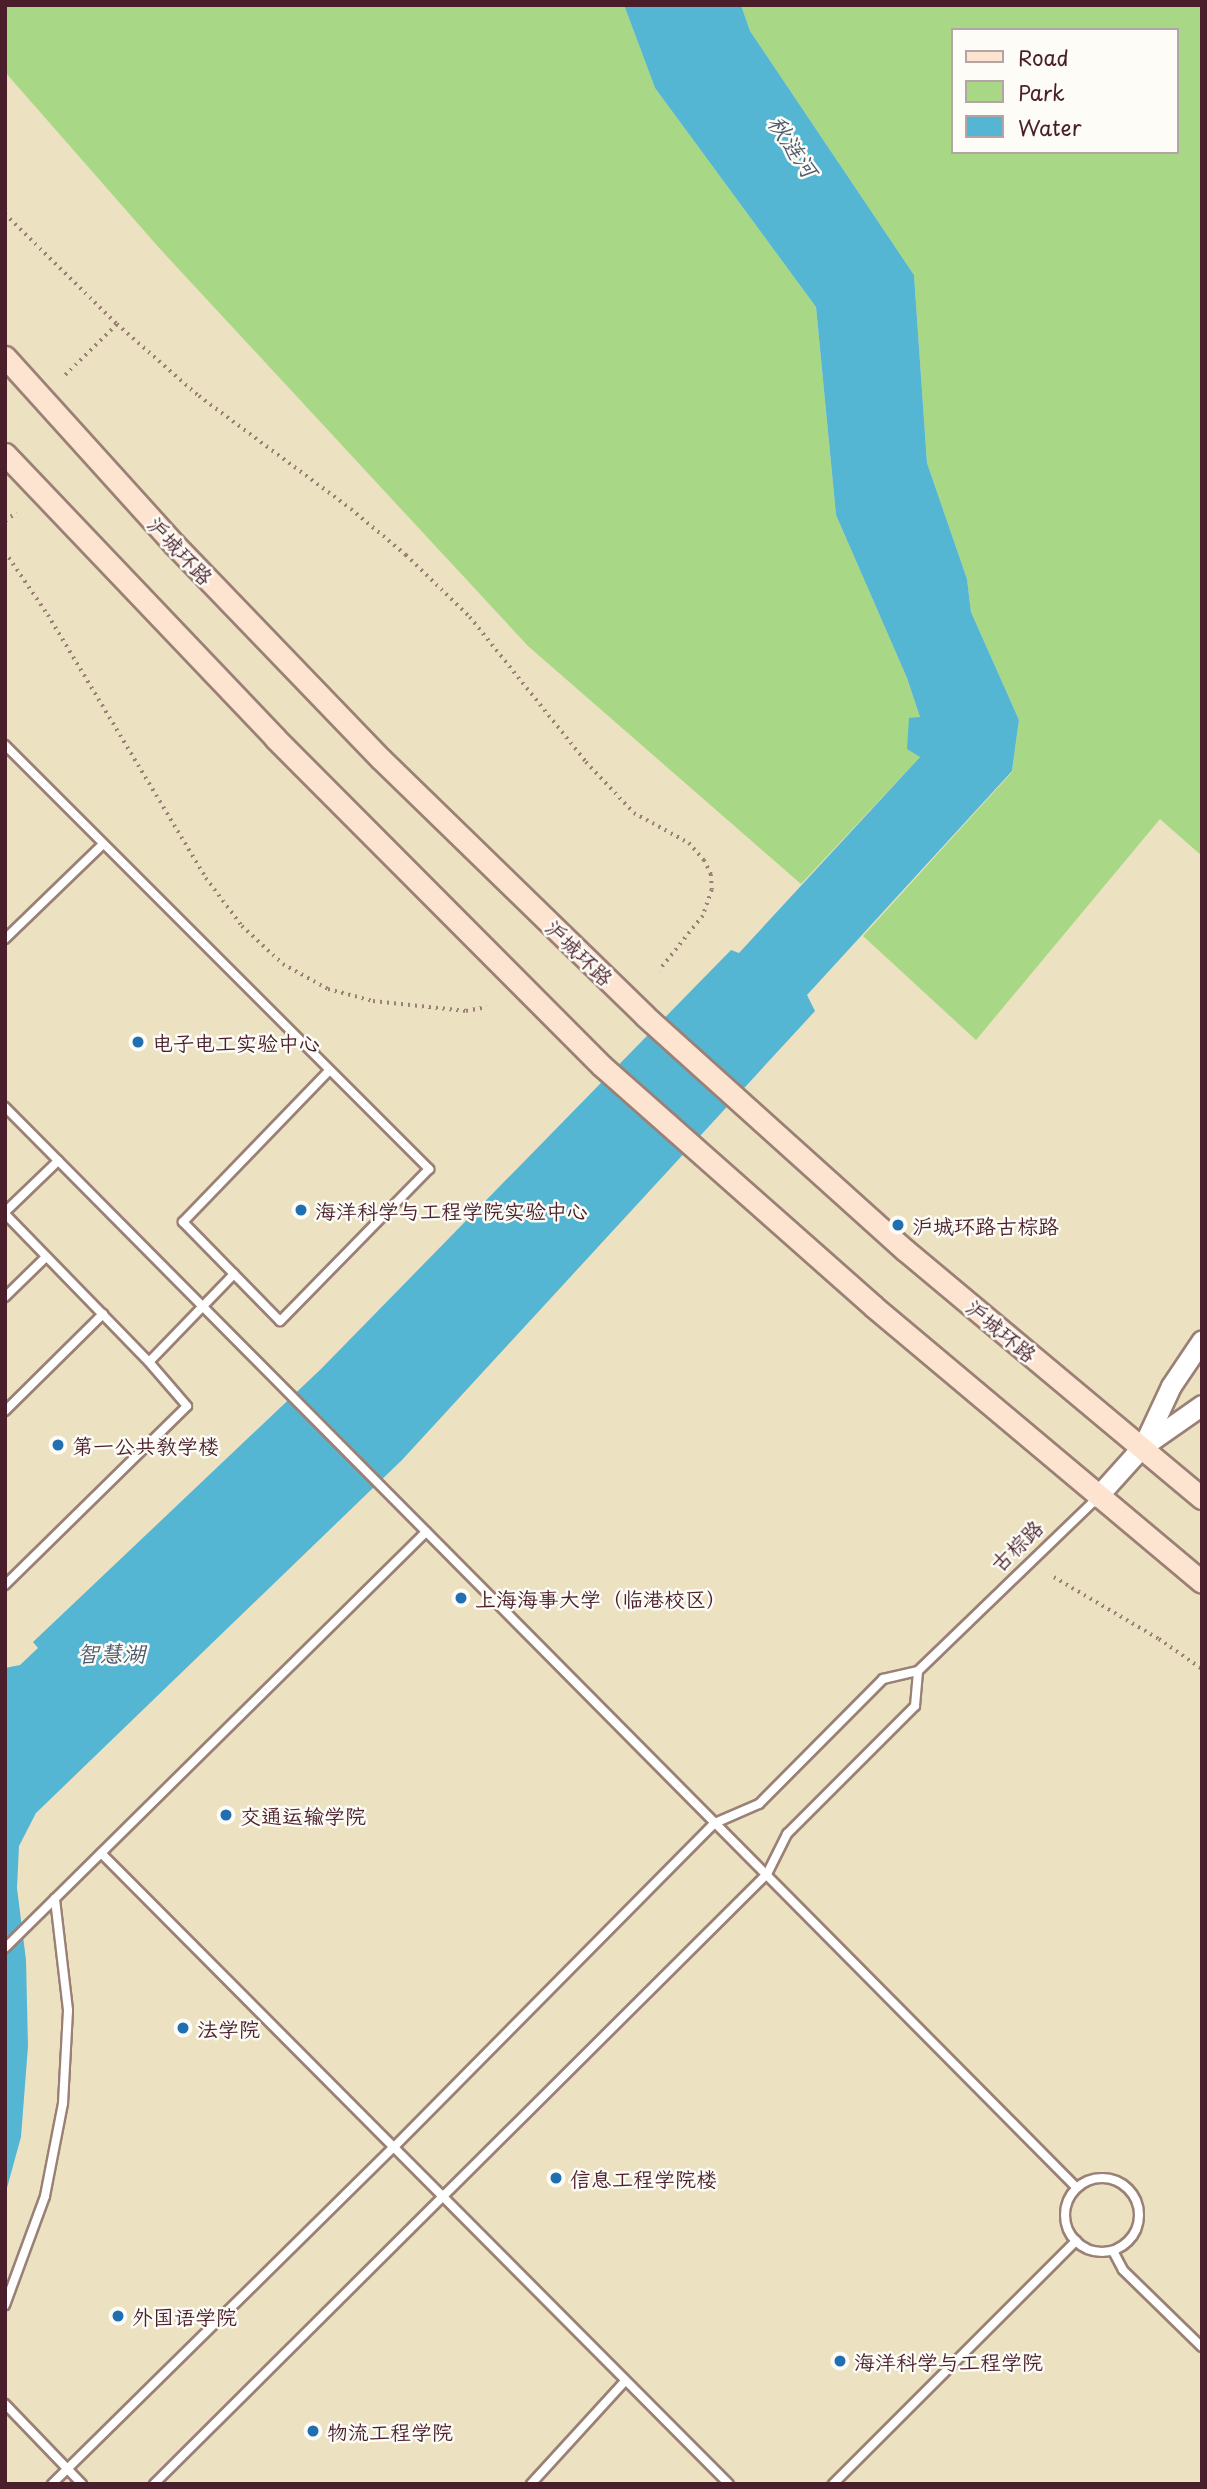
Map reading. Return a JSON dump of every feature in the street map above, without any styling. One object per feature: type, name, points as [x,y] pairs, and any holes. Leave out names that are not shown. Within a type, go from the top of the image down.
[{"type":"main road","name":"沪城环路","points":[[5,357],[174,544],[362,739],[645,1016],[905,1250],[1202,1498]]},
{"type":"main road","points":[[5,454],[275,738],[602,1066],[1097,1497],[1202,1582]]},
{"type":"street","name":"古棕路","points":[[1142,1447],[1171,1386],[1202,1340]]},
{"type":"street","name":"古棕路","points":[[1097,1497],[1142,1447],[1202,1405]]},
{"type":"lane","points":[[5,745],[102,845],[429,1169],[280,1321],[184,1222],[330,1071]]},
{"type":"lane","points":[[5,939],[102,845]]},
{"type":"lane","points":[[5,1107],[1077,2188]]},
{"type":"lane","points":[[5,1585],[187,1406],[149,1362],[5,1213],[58,1161]]},
{"type":"lane","points":[[5,1297],[47,1257]]},
{"type":"lane","points":[[149,1362],[234,1274]]},
{"type":"lane","points":[[5,1411],[103,1314]]},
{"type":"lane","name":"古棕路","points":[[918,1671],[1097,1497]]},
{"type":"lane","points":[[5,1948],[426,1532]]},
{"type":"lane","points":[[52,2484],[394,2147],[715,1824],[759,1804],[883,1679],[918,1671],[915,1706],[788,1833],[767,1874],[154,2484]]},
{"type":"lane","points":[[101,1853],[729,2484]]},
{"type":"lane","points":[[5,2305],[45,2196],[63,2103],[68,2010],[55,1899]]},
{"type":"lane","points":[[1096,2179],[1109,2179],[1126,2187],[1134,2197],[1139,2217],[1131,2239],[1113,2251],[1094,2251],[1076,2241],[1067,2227],[1065,2214],[1069,2198],[1077,2188],[1096,2179]]},
{"type":"lane","points":[[833,2484],[1076,2241]]},
{"type":"lane","points":[[1113,2251],[1123,2270],[1202,2347]]},
{"type":"lane","points":[[531,2484],[625,2381]]},
{"type":"lane","points":[[5,2404],[82,2484]]},
{"type":"path","points":[[5,214],[117,324],[199,396],[351,509],[406,555],[470,617],[586,762],[634,813],[689,843],[704,860],[711,874],[712,890],[703,916],[659,971]]},
{"type":"path","points":[[65,375],[117,324]]},
{"type":"path","points":[[5,521],[16,513]]},
{"type":"path","points":[[5,552],[48,615],[206,878],[252,936],[282,964],[328,989],[373,1001],[466,1012],[487,1007]]},
{"type":"path","points":[[1054,1577],[1159,1639],[1202,1669]]},
{"type":"green space","points":[[5,5],[624,5],[655,88],[816,307],[836,515],[907,678],[920,717],[920,757],[801,884],[528,646],[161,250],[5,72]]},
{"type":"green space","points":[[741,5],[1202,5],[1202,856],[1160,819],[976,1040],[863,936],[1012,772],[1019,720],[971,612],[967,579],[927,463],[914,275],[750,31]]},
{"type":"water","points":[[624,5],[741,5],[750,31],[914,275],[927,463],[967,579],[971,612],[1019,720],[1012,771],[807,995],[815,1011],[402,1460],[36,1813],[19,1846],[17,1888],[26,1960],[28,2046],[21,2137],[5,2195],[5,1668],[20,1665],[38,1648],[33,1642],[321,1369],[731,950],[739,953],[920,757],[907,749],[909,718],[920,717],[907,678],[836,515],[816,307],[655,88]]},
{"type":"place","name":"电子电工实验中心","points":[[138,1042]]},
{"type":"place","name":"海洋科学与工程学院实验中心","points":[[301,1210]]},
{"type":"place","name":"沪城环路古棕路","points":[[898,1225]]},
{"type":"place","name":"第一公共教学楼","points":[[58,1445]]},
{"type":"place","name":"上海海事大学（临港校区）","points":[[461,1598]]},
{"type":"place","name":"交通运输学院","points":[[226,1815]]},
{"type":"place","name":"法学院","points":[[183,2028]]},
{"type":"place","name":"信息工程学院楼","points":[[556,2178]]},
{"type":"place","name":"外国语学院","points":[[118,2316]]},
{"type":"place","name":"海洋科学与工程学院","points":[[840,2361]]},
{"type":"place","name":"物流工程学院","points":[[313,2431]]},
{"type":"water label","name":"秋涟河","points":[[793,146]]},
{"type":"water label","name":"智慧湖","points":[[111,1653]]}]
